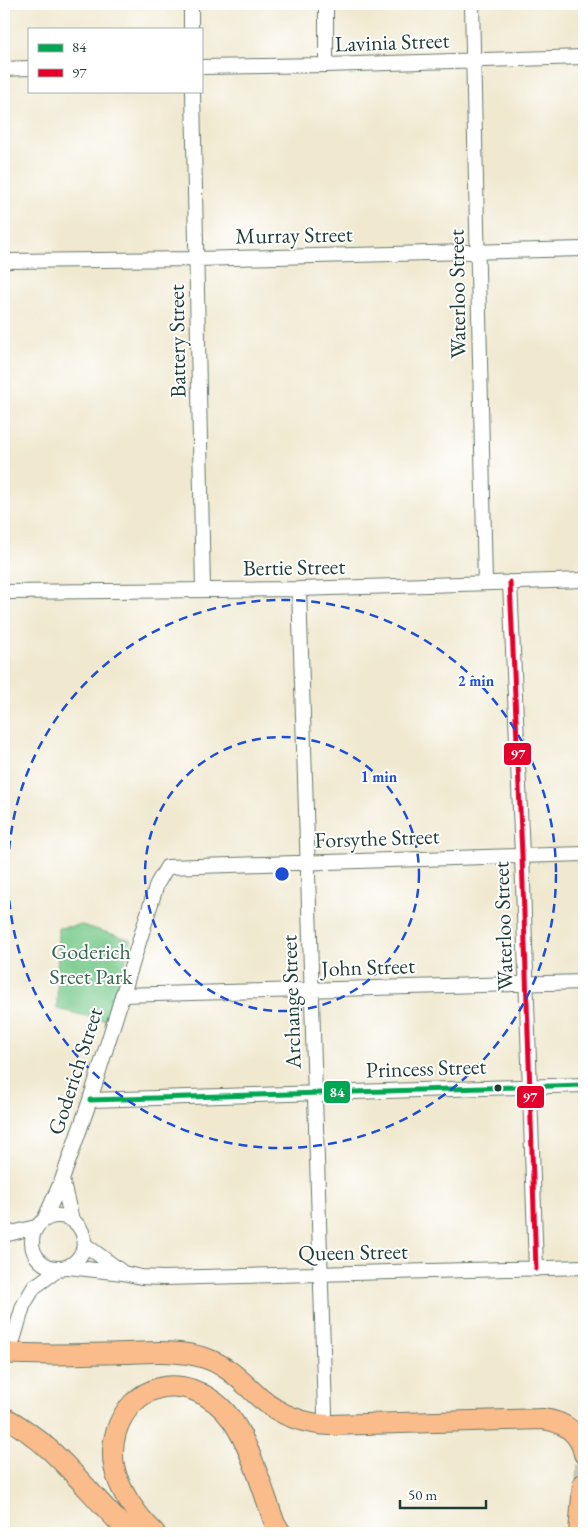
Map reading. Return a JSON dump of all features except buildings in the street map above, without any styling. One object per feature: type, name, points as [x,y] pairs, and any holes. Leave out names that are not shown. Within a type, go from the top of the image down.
[{"type":"highway","points":[[6,1354],[53,1355],[162,1352],[194,1355],[230,1370],[241,1378],[261,1399],[295,1419],[330,1425],[543,1419],[561,1423],[573,1431],[582,1444],[584,1454]]},
{"type":"highway","points":[[155,1533],[126,1497],[114,1467],[113,1443],[119,1422],[135,1400],[160,1388],[174,1387],[187,1388],[200,1393],[222,1408],[232,1419],[244,1442],[274,1522],[281,1533]]},
{"type":"highway","points":[[4,1417],[46,1446],[130,1533]]},
{"type":"highway","points":[[579,1533],[583,1484]]},
{"type":"street","points":[[191,4],[192,28]]},
{"type":"street","points":[[326,4],[326,65]]},
{"type":"street","name":"Waterloo Street","points":[[472,4],[484,583]]},
{"type":"street","name":"Lavinia Street","points":[[202,67],[584,57]]},
{"type":"street","points":[[4,69],[28,68]]},
{"type":"street","name":"Battery Street","points":[[193,92],[203,590]]},
{"type":"street","name":"Murray Street","points":[[4,261],[196,259],[584,249]]},
{"type":"street","name":"Bertie Street","points":[[4,592],[299,589],[584,580]]},
{"type":"street","name":"Waterloo Street","points":[[510,582],[522,855],[536,1268]]},
{"type":"street","name":"Archange Street","points":[[299,589],[325,1413]]},
{"type":"street","name":"Forsythe Street","points":[[171,867],[584,854]]},
{"type":"street","name":"Goderich Street","points":[[40,1223],[62,1180],[90,1100],[156,884],[167,867],[171,867]]},
{"type":"street","name":"John Street","points":[[122,995],[584,982]]},
{"type":"street","name":"Princess Street","points":[[90,1100],[584,1085]]},
{"type":"street","points":[[62,1180],[72,1220]]},
{"type":"street","points":[[6,1235],[40,1223],[53,1216],[63,1216],[79,1226],[84,1244],[82,1254],[76,1262],[34,1287],[23,1306],[6,1354]]},
{"type":"street","points":[[34,1287],[35,1257],[31,1246],[32,1236],[40,1223]]},
{"type":"street","points":[[6,1235],[47,1267],[64,1268]]},
{"type":"street","name":"Queen Street","points":[[84,1244],[122,1273]]},
{"type":"street","name":"Queen Street","points":[[64,1268],[163,1278],[584,1267]]},
{"type":"green space","name":"Goderich Sreet Park","points":[[82,925],[132,940],[108,1021],[57,1009],[58,928]]},
{"type":"tunnel","points":[[583,1484],[584,1464]]},
{"type":"transit line","name":"97","points":[[510,582],[522,855],[536,1269]]},
{"type":"transit line","name":"84","points":[[90,1100],[584,1085]]}]
